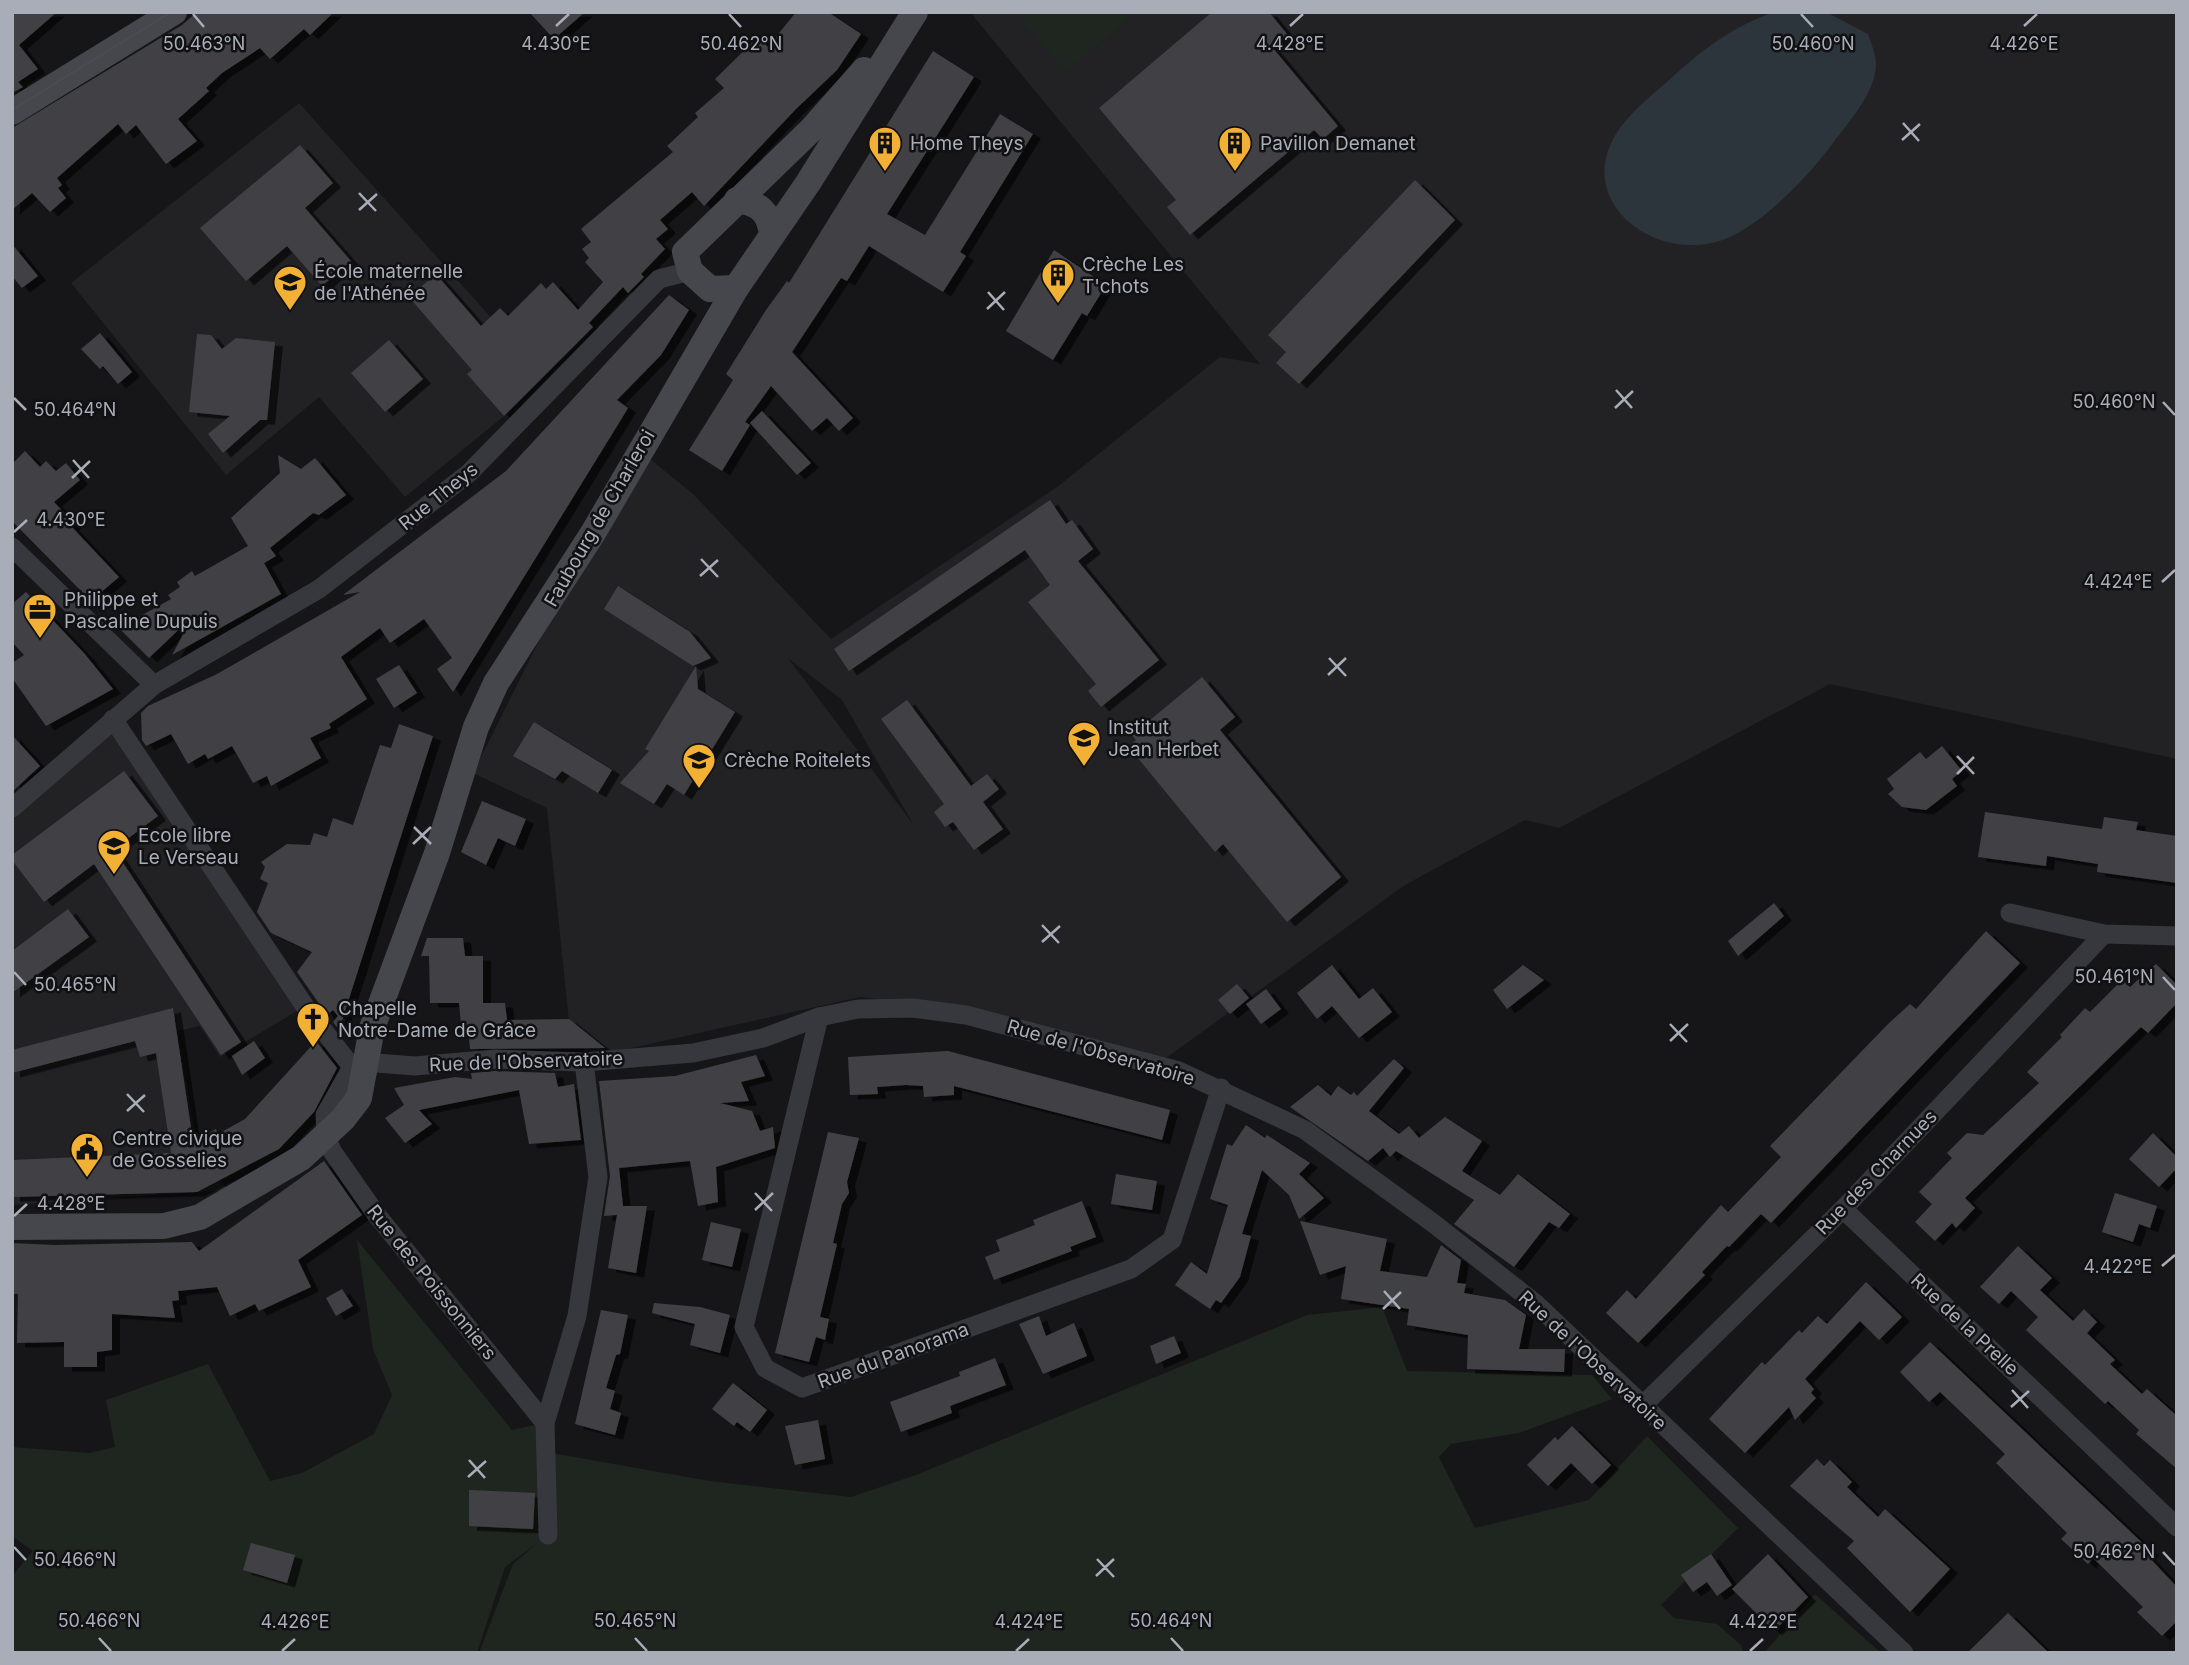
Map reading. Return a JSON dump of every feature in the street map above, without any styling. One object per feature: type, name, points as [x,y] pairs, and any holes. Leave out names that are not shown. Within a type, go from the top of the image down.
[{"type":"main road","points":[[12,112],[146,19],[174,12]]},
{"type":"main road","points":[[722,297],[690,271],[685,252],[847,92],[899,12]]},
{"type":"main road","name":"Faubourg de Charleroi","points":[[12,1227],[164,1226],[200,1217],[301,1158],[326,1136],[359,1098],[358,1065],[437,853],[476,727],[496,682],[593,533],[722,297],[772,233],[845,127],[915,12]]},
{"type":"main road","points":[[737,200],[754,203],[768,214],[772,233]]},
{"type":"street","name":"Rue Theys","points":[[12,808],[154,685],[319,589],[469,474],[659,279],[690,271]]},
{"type":"street","points":[[12,547],[154,685]]},
{"type":"street","points":[[113,719],[306,1008],[358,1065]]},
{"type":"street","points":[[2010,913],[2104,934],[2177,936]]},
{"type":"street","name":"Rue des Charnues","points":[[1643,1405],[1843,1209],[2104,934]]},
{"type":"street","name":"Rue de l'Observatoire","points":[[358,1065],[415,1066],[495,1059],[584,1062],[693,1053],[763,1038],[819,1017],[858,1009],[913,1008],[966,1015],[1179,1071],[1221,1088],[1305,1130],[1433,1223],[1535,1304],[1904,1653]]},
{"type":"street","name":"Rue du Panorama","points":[[819,1017],[744,1327],[765,1368],[803,1388],[1131,1269],[1172,1240],[1221,1088]]},
{"type":"street","points":[[548,1535],[545,1423],[577,1315],[598,1177],[584,1062]]},
{"type":"street","name":"Rue des Poissonniers","points":[[326,1136],[332,1151],[376,1214],[545,1423]]},
{"type":"street","name":"Rue de la Prelle","points":[[1843,1209],[2177,1527]]},
{"type":"shaded area","points":[[970,12],[2177,12],[2177,759],[1830,684],[1559,828],[1525,820],[1405,885],[1162,1061],[1060,1040],[1018,1018],[860,997],[596,1056],[571,1041],[547,808],[473,773],[593,533],[639,450],[693,494],[831,639],[1057,487],[1220,357],[1260,364]],"holes":[[[788,658],[842,700],[913,824]]]},
{"type":"shaded area","points":[[1015,12],[1136,12],[1066,72]]},
{"type":"shaded area","points":[[1775,12],[1826,12],[1868,34],[1876,64],[1875,75],[1866,97],[1807,175],[1777,204],[1745,229],[1712,243],[1688,245],[1664,241],[1643,232],[1625,218],[1612,201],[1605,180],[1606,158],[1616,134],[1640,106],[1705,50],[1745,24]]},
{"type":"shaded area","name":"École maternelle de l'Athénée","points":[[299,103],[513,342],[470,377],[504,416],[405,497],[319,397],[226,475],[71,283]]},
{"type":"shaded area","points":[[117,725],[297,1011],[220,1057],[200,1026],[177,1031],[197,1144],[227,1190],[12,1205],[12,819]]},
{"type":"shaded area","points":[[357,1240],[512,1430],[545,1423],[546,1452],[710,1481],[851,1497],[916,1475],[1307,1315],[1382,1307],[1407,1371],[1592,1375],[1612,1399],[1519,1433],[1451,1444],[1439,1457],[1475,1528],[1589,1500],[1647,1436],[1738,1528],[1661,1605],[1674,1618],[1717,1624],[1741,1645],[1743,1653],[479,1653],[513,1564],[536,1544],[505,1567],[477,1653],[12,1653],[12,1576],[33,1551],[12,1536],[12,1447],[89,1453],[115,1447],[106,1400],[208,1364],[270,1481],[302,1473],[374,1434],[392,1395],[373,1349]]},
{"type":"shaded area","points":[[1815,1594],[1881,1653],[1764,1653]]},
{"type":"building","points":[[12,12],[57,12],[19,45],[38,69],[18,82],[23,87],[12,93]]},
{"type":"building","points":[[197,12],[334,12],[310,35],[304,29],[270,59],[260,48],[222,73],[206,88],[209,91],[178,119],[197,141],[166,164],[136,125],[126,134],[118,124],[57,178],[62,185],[58,188],[66,198],[50,212],[32,193],[12,210],[12,128],[182,25]]},
{"type":"building","points":[[529,12],[585,12],[554,39]]},
{"type":"building","points":[[796,12],[828,12],[861,34],[837,70],[704,206],[692,192],[660,220],[668,229],[656,239],[665,249],[641,274],[644,277],[628,293],[623,287],[589,323],[593,327],[504,416],[467,374],[472,370],[409,297],[436,274],[481,326],[500,308],[508,316],[541,283],[546,289],[553,282],[578,310],[603,282],[585,262],[589,258],[582,249],[591,242],[581,229],[673,152],[667,146],[698,117],[695,113],[724,88],[715,79],[758,37],[768,47]]},
{"type":"building","points":[[1212,12],[1269,12],[1287,34],[1272,47],[1338,126],[1323,139],[1314,130],[1190,235],[1167,207],[1176,200],[1099,108]]},
{"type":"building","points":[[933,51],[974,77],[887,214],[925,235],[1000,114],[1033,134],[960,252],[966,256],[943,292],[869,246],[847,281],[841,278],[792,352],[853,418],[839,431],[827,418],[812,431],[771,386],[745,422],[750,425],[722,471],[689,450],[733,380],[726,374],[766,310],[787,281],[789,283]]},
{"type":"building","points":[[300,145],[333,183],[305,208],[351,261],[322,286],[287,246],[246,281],[200,228]]},
{"type":"building","points":[[1415,180],[1455,220],[1299,384],[1276,363],[1286,352],[1268,335]]},
{"type":"building","points":[[12,244],[38,276],[22,288],[12,276]]},
{"type":"building","name":"Crèche Les T'chots","points":[[1054,250],[1106,285],[1087,316],[1082,313],[1053,360],[1006,331]]},
{"type":"building","points":[[669,295],[689,310],[661,355],[617,400],[628,408],[453,692],[437,669],[452,658],[424,619],[390,643],[380,628],[341,657],[367,699],[329,724],[331,728],[310,738],[321,758],[271,786],[267,776],[253,783],[232,746],[208,759],[205,754],[188,764],[171,734],[146,746],[142,740],[141,713],[148,706],[217,674],[360,592],[343,595],[506,471]]},
{"type":"building","points":[[100,333],[132,372],[118,384],[103,366],[100,369],[81,349]]},
{"type":"building","points":[[197,334],[211,335],[222,349],[236,338],[275,342],[267,420],[260,420],[223,453],[208,434],[230,416],[189,412]]},
{"type":"building","points":[[389,340],[423,379],[385,412],[351,373]]},
{"type":"building","points":[[762,411],[811,463],[797,475],[750,423]]},
{"type":"building","points":[[25,451],[40,467],[46,461],[56,471],[66,463],[80,480],[54,502],[74,523],[71,526],[119,577],[91,601],[12,521],[12,464]]},
{"type":"building","points":[[278,455],[301,469],[315,458],[346,495],[319,515],[313,513],[270,548],[276,556],[264,563],[281,594],[172,655],[193,616],[149,658],[119,628],[171,599],[168,595],[180,587],[177,582],[192,571],[195,576],[248,546],[231,518],[280,473]]},
{"type":"building","points":[[1050,500],[1066,524],[1072,520],[1093,549],[1078,561],[1159,660],[1101,707],[1088,691],[1096,684],[1028,602],[1050,585],[1025,550],[849,671],[834,649]]},
{"type":"building","points":[[618,586],[690,632],[711,658],[693,666],[604,609]]},
{"type":"building","points":[[26,592],[84,653],[113,689],[46,726],[12,678],[12,663],[24,655],[12,642],[12,604]]},
{"type":"building","points":[[399,665],[417,693],[394,708],[376,679]]},
{"type":"building","points":[[696,666],[698,689],[735,712],[684,795],[667,784],[654,804],[620,783],[649,751],[645,749]]},
{"type":"building","points":[[1202,677],[1235,717],[1220,730],[1341,877],[1287,922],[1223,844],[1215,852],[1128,746],[1136,740],[1132,735]]},
{"type":"building","points":[[907,700],[971,786],[987,774],[999,789],[983,802],[1003,829],[974,850],[953,822],[945,827],[934,812],[944,804],[881,719]]},
{"type":"building","points":[[534,722],[612,770],[598,793],[562,771],[555,779],[513,756]]},
{"type":"building","points":[[399,724],[433,736],[339,1030],[333,1022],[338,1016],[333,1010],[327,1015],[297,972],[312,952],[271,933],[257,912],[268,883],[260,879],[265,867],[261,862],[287,844],[310,845],[314,833],[327,837],[333,818],[353,825],[380,745],[391,748]]},
{"type":"building","points":[[12,735],[40,766],[12,792]]},
{"type":"building","points":[[1942,746],[1962,771],[1952,779],[1957,786],[1926,810],[1902,807],[1888,794],[1894,789],[1887,779],[1920,752],[1926,759]]},
{"type":"building","points":[[124,771],[158,816],[114,849],[241,1042],[221,1055],[94,864],[44,902],[12,860],[12,855]]},
{"type":"building","points":[[482,801],[526,819],[515,846],[498,838],[486,865],[461,852]]},
{"type":"building","points":[[1985,812],[2102,829],[2104,817],[2138,822],[2136,830],[2177,836],[2177,883],[2097,872],[2098,864],[2047,856],[2046,866],[1978,857]]},
{"type":"building","points":[[1774,903],[1784,916],[1738,956],[1728,941]]},
{"type":"building","points":[[68,909],[89,937],[12,993],[12,951]]},
{"type":"building","points":[[1986,931],[2020,963],[1771,1223],[1761,1214],[1702,1272],[1705,1275],[1638,1343],[1606,1313],[1627,1290],[1636,1299],[1721,1205],[1728,1212],[1781,1157],[1770,1146],[1888,1024],[1910,1004],[1916,1009]]},
{"type":"building","points":[[427,938],[463,938],[465,956],[483,956],[483,1003],[505,1003],[507,1020],[569,1019],[605,1048],[470,1049],[468,1028],[461,1024],[459,1003],[430,1003],[429,956],[421,956]]},
{"type":"building","points":[[2156,964],[2177,985],[2177,1003],[2148,1033],[2141,1027],[1965,1198],[1975,1208],[1956,1228],[1952,1223],[1935,1241],[1915,1222],[1932,1204],[1919,1192],[1952,1158],[1947,1153],[1967,1133],[1983,1135],[2039,1083],[2027,1072],[2062,1037],[2060,1035],[2085,1008],[2090,1012],[2122,980],[2130,987]]},
{"type":"building","points":[[1332,965],[1359,999],[1373,988],[1392,1012],[1359,1038],[1332,1006],[1317,1019],[1297,993]]},
{"type":"building","points":[[1523,965],[1544,980],[1507,1009],[1493,990]]},
{"type":"building","points":[[1237,984],[1249,998],[1230,1014],[1218,1000]]},
{"type":"building","points":[[1266,989],[1281,1009],[1261,1024],[1246,1004]]},
{"type":"building","points":[[173,1008],[193,1141],[216,1129],[218,1134],[245,1119],[316,1041],[337,1068],[314,1112],[279,1149],[197,1192],[12,1197],[12,1160],[171,1153],[156,1053],[140,1057],[135,1041],[12,1073],[12,1050]]},
{"type":"building","points":[[254,1041],[265,1058],[242,1075],[232,1056]]},
{"type":"building","points":[[948,1051],[1170,1110],[1162,1140],[954,1086],[954,1095],[924,1097],[923,1086],[906,1085],[877,1087],[878,1094],[850,1095],[848,1057]]},
{"type":"building","points":[[756,1055],[765,1076],[741,1082],[749,1101],[720,1103],[752,1111],[760,1131],[773,1127],[775,1148],[716,1167],[718,1202],[698,1206],[690,1161],[619,1168],[623,1206],[647,1206],[636,1273],[608,1268],[617,1215],[604,1216],[610,1176],[599,1081],[675,1076]]},
{"type":"building","points":[[1394,1059],[1404,1068],[1369,1111],[1399,1134],[1409,1126],[1419,1138],[1445,1117],[1482,1141],[1462,1171],[1500,1195],[1518,1174],[1570,1214],[1559,1228],[1549,1222],[1514,1267],[1454,1224],[1474,1200],[1396,1151],[1390,1157],[1383,1148],[1368,1161],[1290,1107],[1318,1085],[1331,1096],[1338,1086],[1351,1095],[1354,1092],[1357,1096]]},
{"type":"building","points":[[471,1073],[555,1073],[558,1087],[574,1084],[581,1140],[529,1144],[519,1090],[419,1110],[432,1124],[405,1143],[385,1118],[404,1105],[394,1088],[455,1077],[472,1079]]},
{"type":"building","points":[[1246,1125],[1265,1138],[1267,1135],[1310,1163],[1299,1174],[1324,1198],[1299,1219],[1289,1195],[1262,1170],[1242,1234],[1251,1236],[1240,1277],[1221,1303],[1216,1300],[1210,1309],[1175,1285],[1191,1262],[1207,1274],[1228,1205],[1210,1199],[1227,1144],[1232,1146]]},
{"type":"building","points":[[828,1132],[859,1138],[847,1182],[849,1193],[842,1204],[833,1243],[837,1244],[820,1317],[829,1319],[825,1340],[816,1337],[809,1362],[775,1353]]},
{"type":"building","points":[[2153,1133],[2177,1157],[2177,1168],[2159,1187],[2129,1159]]},
{"type":"building","points":[[324,1161],[362,1215],[298,1260],[311,1287],[259,1311],[255,1304],[230,1316],[217,1287],[178,1291],[179,1300],[172,1301],[175,1318],[112,1314],[112,1350],[97,1352],[97,1367],[64,1367],[64,1342],[17,1343],[18,1294],[12,1294],[12,1243],[55,1245],[192,1242],[199,1251]]},
{"type":"building","points":[[1116,1174],[1157,1181],[1152,1210],[1111,1204]]},
{"type":"building","points":[[2115,1193],[2157,1206],[2150,1228],[2139,1224],[2133,1242],[2102,1232]]},
{"type":"building","points":[[1082,1201],[1096,1237],[1070,1247],[1072,1251],[994,1280],[985,1257],[1000,1251],[996,1240],[1035,1225],[1033,1220]]},
{"type":"building","points":[[1300,1221],[1387,1239],[1380,1271],[1427,1277],[1441,1245],[1461,1260],[1457,1283],[1466,1284],[1464,1293],[1505,1300],[1526,1315],[1519,1349],[1565,1349],[1564,1372],[1467,1369],[1468,1335],[1407,1325],[1409,1309],[1341,1299],[1346,1266],[1320,1275]]},
{"type":"building","points":[[711,1222],[741,1229],[732,1267],[702,1260]]},
{"type":"building","points":[[2018,1246],[2052,1278],[2040,1290],[2073,1321],[2084,1309],[2097,1322],[2087,1333],[2115,1360],[2110,1364],[2142,1394],[2147,1389],[2177,1416],[2177,1469],[2136,1434],[2139,1430],[2108,1401],[2105,1404],[2026,1330],[2038,1317],[2011,1291],[1999,1304],[1980,1287]]},
{"type":"building","points":[[1866,1282],[1902,1317],[1879,1340],[1860,1321],[1805,1379],[1814,1389],[1811,1393],[1816,1398],[1795,1420],[1789,1407],[1745,1453],[1709,1419],[1762,1362],[1765,1365],[1799,1330],[1802,1333],[1818,1316],[1827,1324]]},
{"type":"building","points":[[342,1289],[353,1306],[336,1316],[326,1298]]},
{"type":"building","points":[[654,1303],[700,1307],[730,1315],[720,1353],[690,1345],[695,1324],[652,1313]]},
{"type":"building","points":[[601,1310],[628,1315],[620,1354],[616,1355],[606,1388],[615,1391],[610,1409],[621,1413],[615,1435],[575,1424]]},
{"type":"building","points":[[1039,1316],[1046,1336],[1074,1323],[1087,1356],[1043,1374],[1019,1324]]},
{"type":"building","points":[[1174,1336],[1181,1353],[1156,1364],[1150,1346]]},
{"type":"building","points":[[1930,1342],[2151,1551],[2147,1555],[2177,1587],[2177,1621],[2162,1636],[2137,1612],[2143,1607],[2093,1558],[2088,1564],[2061,1539],[2067,1533],[1996,1463],[2005,1454],[1940,1392],[1929,1402],[1900,1372]]},
{"type":"building","points":[[995,1358],[1006,1385],[950,1406],[952,1413],[901,1432],[890,1402],[960,1376],[959,1372]]},
{"type":"building","points":[[733,1383],[767,1410],[750,1432],[737,1422],[734,1426],[712,1409]]},
{"type":"building","points":[[818,1420],[825,1459],[795,1465],[785,1426]]},
{"type":"building","points":[[1572,1426],[1611,1465],[1592,1484],[1571,1463],[1548,1486],[1527,1465],[1555,1437],[1558,1440]]},
{"type":"building","points":[[1817,1459],[1824,1466],[1830,1460],[1852,1482],[1847,1487],[1878,1517],[1885,1509],[1950,1569],[1910,1612],[1847,1548],[1854,1541],[1790,1486]]},
{"type":"building","points":[[469,1490],[535,1493],[533,1529],[469,1526]]},
{"type":"building","points":[[251,1543],[295,1555],[287,1583],[243,1570]]},
{"type":"building","points":[[1711,1554],[1732,1585],[1717,1596],[1707,1582],[1693,1592],[1681,1575]]},
{"type":"building","points":[[1768,1554],[1808,1597],[1774,1631],[1732,1589]]},
{"type":"building","points":[[2008,1613],[2049,1653],[1967,1653]]},
{"type":"tram line","points":[[12,110],[171,12]]},
{"type":"place","name":"Home Theys","points":[[885,173]]},
{"type":"place","name":"Pavillon Demanet","points":[[1235,173]]},
{"type":"place","name":"Crèche Les T'chots","points":[[1058,305]]},
{"type":"place","name":"École maternelle de l'Athénée","points":[[290,312]]},
{"type":"place","name":"Philippe et Pascaline Dupuis","points":[[40,640]]},
{"type":"place","name":"Institut Jean Herbet","points":[[1084,768]]},
{"type":"place","name":"Crèche Roitelets","points":[[699,790]]},
{"type":"place","name":"Ecole libre Le Verseau","points":[[114,876]]},
{"type":"place","name":"Chapelle Notre-Dame de Grâce","points":[[313,1049]]},
{"type":"place","name":"Centre civique de Gosselies","points":[[87,1179]]}]
